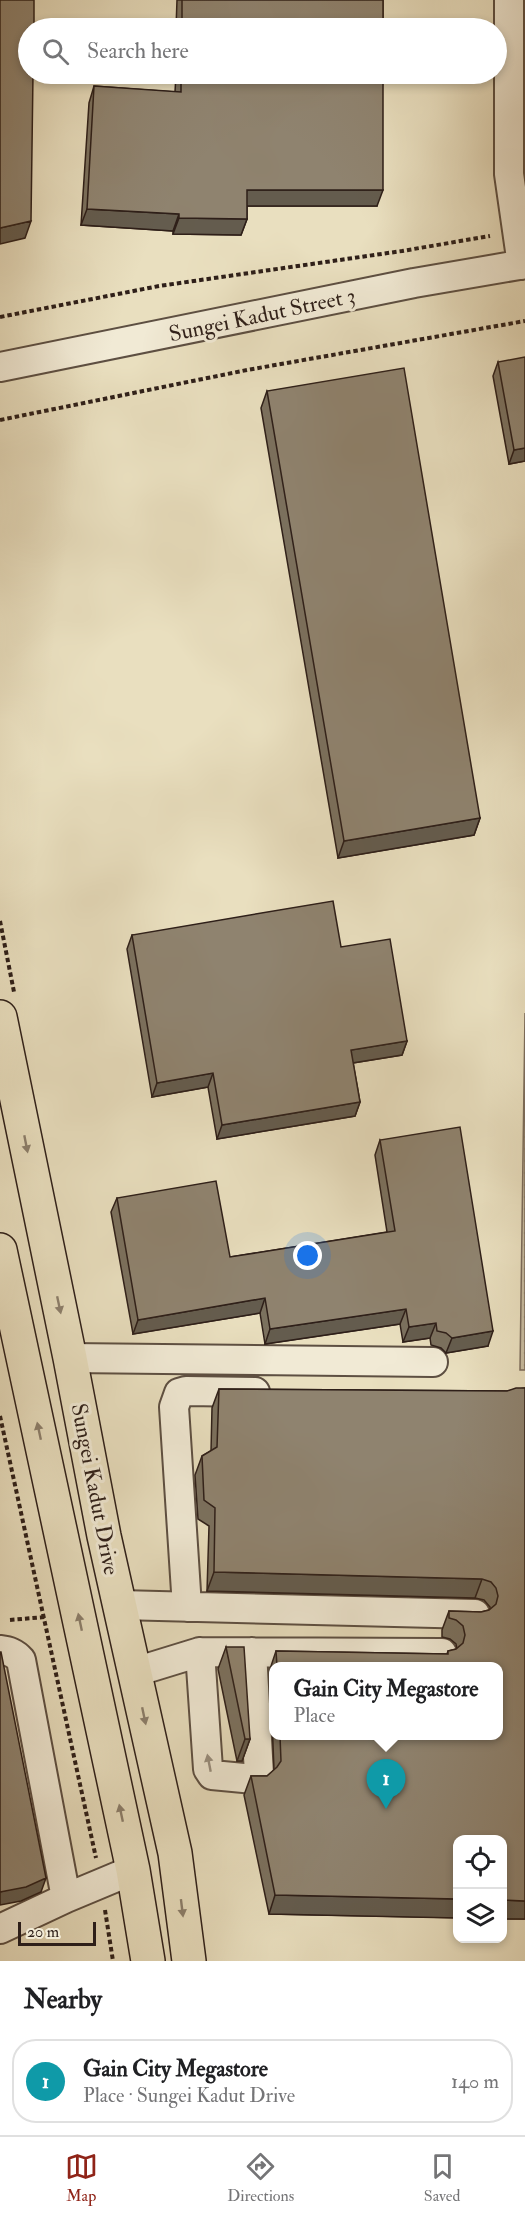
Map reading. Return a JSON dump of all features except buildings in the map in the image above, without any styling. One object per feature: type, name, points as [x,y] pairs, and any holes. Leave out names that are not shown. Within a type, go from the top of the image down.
[{"type":"main road","name":"Sungei Kadut Drive","points":[[0,1017],[104,1536],[175,1853],[189,1961]]},
{"type":"main road","name":"Sungei Kadut Drive","points":[[0,1250],[133,1870],[148,1961]]},
{"type":"street","points":[[509,0],[508,174],[524,264]]},
{"type":"street","name":"Sungei Kadut Street 3","points":[[0,367],[414,283],[524,264]]},
{"type":"street","points":[[70,1358],[433,1362]]},
{"type":"street","points":[[188,1607],[174,1407],[176,1399],[179,1394],[186,1391],[279,1392]]},
{"type":"street","points":[[120,1605],[475,1614]]},
{"type":"street","points":[[0,1650],[17,1655],[21,1660],[66,1898]]},
{"type":"street","points":[[135,1672],[201,1652],[442,1653]]},
{"type":"street","points":[[201,1652],[208,1769],[212,1775],[254,1779],[259,1774],[252,1652]]},
{"type":"street","points":[[0,1929],[133,1870]]},
{"type":"path","points":[[0,317],[159,286],[402,251],[517,231]]},
{"type":"path","points":[[0,420],[247,370],[525,321]]},
{"type":"path","points":[[0,1416],[101,1883],[113,1961]]},
{"type":"path","points":[[10,1620],[78,1613]]},
{"type":"shaded area","points":[[525,1013],[525,1370],[520,1370]]},
{"type":"place","name":"Gain City Megastore","points":[[386,1809]]}]
